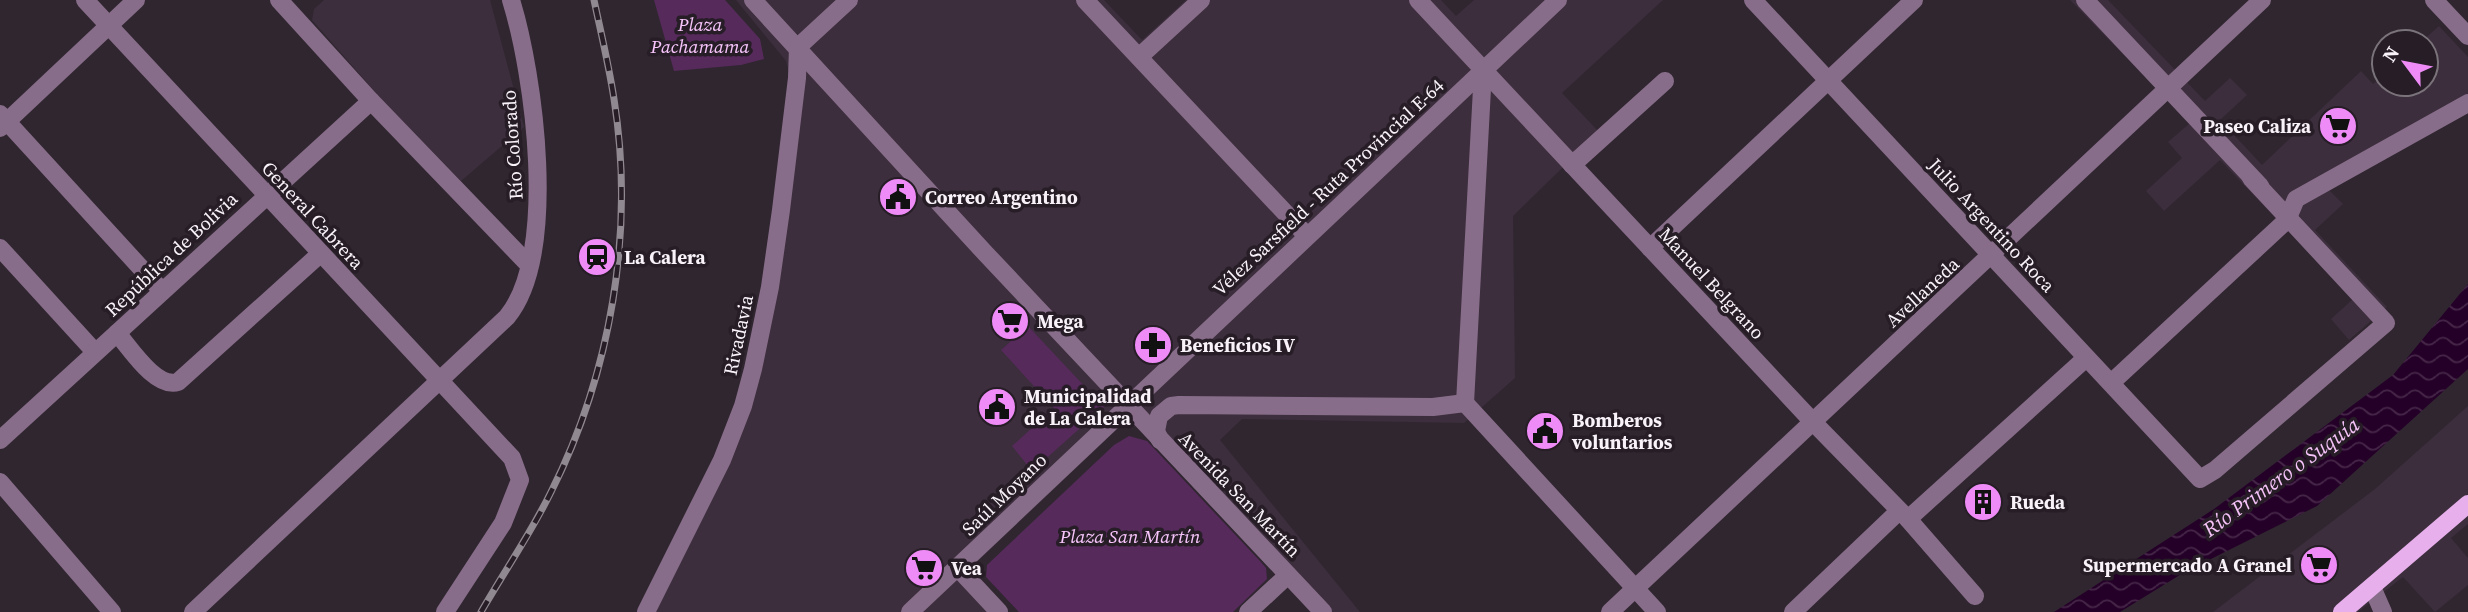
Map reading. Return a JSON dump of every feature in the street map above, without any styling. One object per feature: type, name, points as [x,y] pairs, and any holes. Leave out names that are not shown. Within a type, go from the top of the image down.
[{"type":"main road","points":[[2342,612],[2468,504]]},
{"type":"main road","points":[[2392,571],[2423,551],[2468,514]]},
{"type":"street","name":"General Cabrera","points":[[85,0],[512,458],[518,468],[520,480],[503,523],[445,612]]},
{"type":"street","points":[[136,0],[2,121],[162,290]]},
{"type":"street","name":"Río Colorado","points":[[193,612],[439,381],[516,305],[524,292],[538,199],[535,131],[530,83],[510,0]]},
{"type":"street","name":"Avenida San Martín","points":[[753,0],[1322,612]]},
{"type":"street","points":[[798,47],[849,0]]},
{"type":"street","points":[[1085,0],[1307,236]]},
{"type":"street","points":[[1139,57],[1201,0]]},
{"type":"street","name":"Manuel Belgrano","points":[[1418,0],[1975,596]]},
{"type":"street","name":"Vélez Sarsfield - Ruta Provincial E-64","points":[[1127,405],[1558,0]]},
{"type":"street","name":"Julio Argentino Roca","points":[[1752,0],[2200,479],[2215,470],[2386,323],[2287,220]]},
{"type":"street","points":[[1650,248],[1914,0]]},
{"type":"street","points":[[2085,0],[2287,220]]},
{"type":"street","name":"Avellaneda","points":[[1610,612],[2262,0]]},
{"type":"street","points":[[2434,0],[2468,36]]},
{"type":"street","points":[[288,3],[371,101],[529,265]]},
{"type":"street","name":"Rivadavia","points":[[651,610],[722,460],[743,406],[770,287],[795,100],[798,47]]},
{"type":"street","points":[[1483,70],[1465,403],[1657,612]]},
{"type":"street","points":[[1572,165],[1665,82]]},
{"type":"street","points":[[795,100],[817,85],[836,90]]},
{"type":"street","name":"República de Bolivia","points":[[0,440],[371,101]]},
{"type":"street","points":[[2111,383],[2287,220],[2296,199],[2468,103]]},
{"type":"street","points":[[2251,178],[2269,192],[2283,196],[2315,187]]},
{"type":"street","points":[[0,248],[95,352]]},
{"type":"street","points":[[117,333],[159,379],[172,384],[178,382],[320,254]]},
{"type":"street","points":[[1793,612],[2086,358]]},
{"type":"street","points":[[1163,373],[1158,382],[1162,396],[1179,405]]},
{"type":"street","points":[[1160,440],[1156,431],[1159,416],[1171,406],[1179,405],[1433,407],[1465,403]]},
{"type":"street","name":"Saúl Moyano","points":[[910,612],[1127,405]]},
{"type":"street","points":[[0,482],[112,612]]},
{"type":"street","points":[[958,568],[999,612]]},
{"type":"street","points":[[1248,612],[1288,575]]},
{"type":"street","points":[[2372,587],[2383,612]]},
{"type":"shaded area","points":[[324,0],[490,0],[524,127],[461,181],[384,102],[312,20],[314,9]]},
{"type":"shaded area","points":[[736,0],[1104,0],[1142,40],[1186,0],[1441,0],[1456,16],[1474,0],[1663,0],[1562,93],[1599,132],[1513,216],[1515,378],[1464,423],[1242,419],[1220,440],[1360,612],[1316,612],[1129,418],[960,578],[992,612],[640,612],[709,471],[749,367],[763,312],[791,78],[786,61]]},
{"type":"shaded area","points":[[2070,0],[2108,0],[2205,101],[2230,78],[2247,95],[2220,120],[2262,165],[2361,71],[2370,81],[2370,98],[2440,98],[2440,28],[2437,28],[2439,26],[2468,57],[2468,111],[2329,190],[2343,204],[2315,230],[2387,307],[2349,340],[2331,319],[2353,299],[2220,160],[2164,211],[2146,191],[2182,158],[2168,142],[2190,123]]},
{"type":"shaded area","points":[[2468,406],[2468,524],[2451,538],[2468,558],[2468,585],[2435,612],[2403,577],[2358,612],[2213,612],[2375,489]]},
{"type":"green space","name":"Plaza Pachamama","points":[[654,0],[725,0],[760,39],[764,59],[741,65],[674,71]]},
{"type":"green space","points":[[1028,326],[1104,407],[1032,471],[1012,446],[1054,408],[1001,350]]},
{"type":"green space","name":"Plaza San Martín","points":[[1129,436],[1147,441],[1260,561],[1266,568],[1267,579],[1233,612],[1019,612],[986,577],[987,565],[1114,445]]},
{"type":"water","name":"Río Primero o Suquía","points":[[2468,284],[2468,369],[2317,506],[2183,573],[2120,612],[2054,612],[2214,509],[2393,375]]},
{"type":"railway","points":[[481,612],[543,507],[572,446],[603,350],[613,300],[619,250],[620,149],[612,87],[594,0]]},
{"type":"place","name":"Paseo Caliza","points":[[2338,126]]},
{"type":"place","name":"Correo Argentino","points":[[898,197]]},
{"type":"place","name":"La Calera","points":[[597,257]]},
{"type":"place","name":"Mega","points":[[1010,321]]},
{"type":"place","name":"Beneficios IV","points":[[1153,345]]},
{"type":"place","name":"Municipalidad de La Calera","points":[[997,407]]},
{"type":"place","name":"Bomberos voluntarios","points":[[1545,431]]},
{"type":"place","name":"Rueda","points":[[1983,502]]},
{"type":"place","name":"Supermercado A Granel","points":[[2319,565]]},
{"type":"place","name":"Vea","points":[[924,568]]}]
